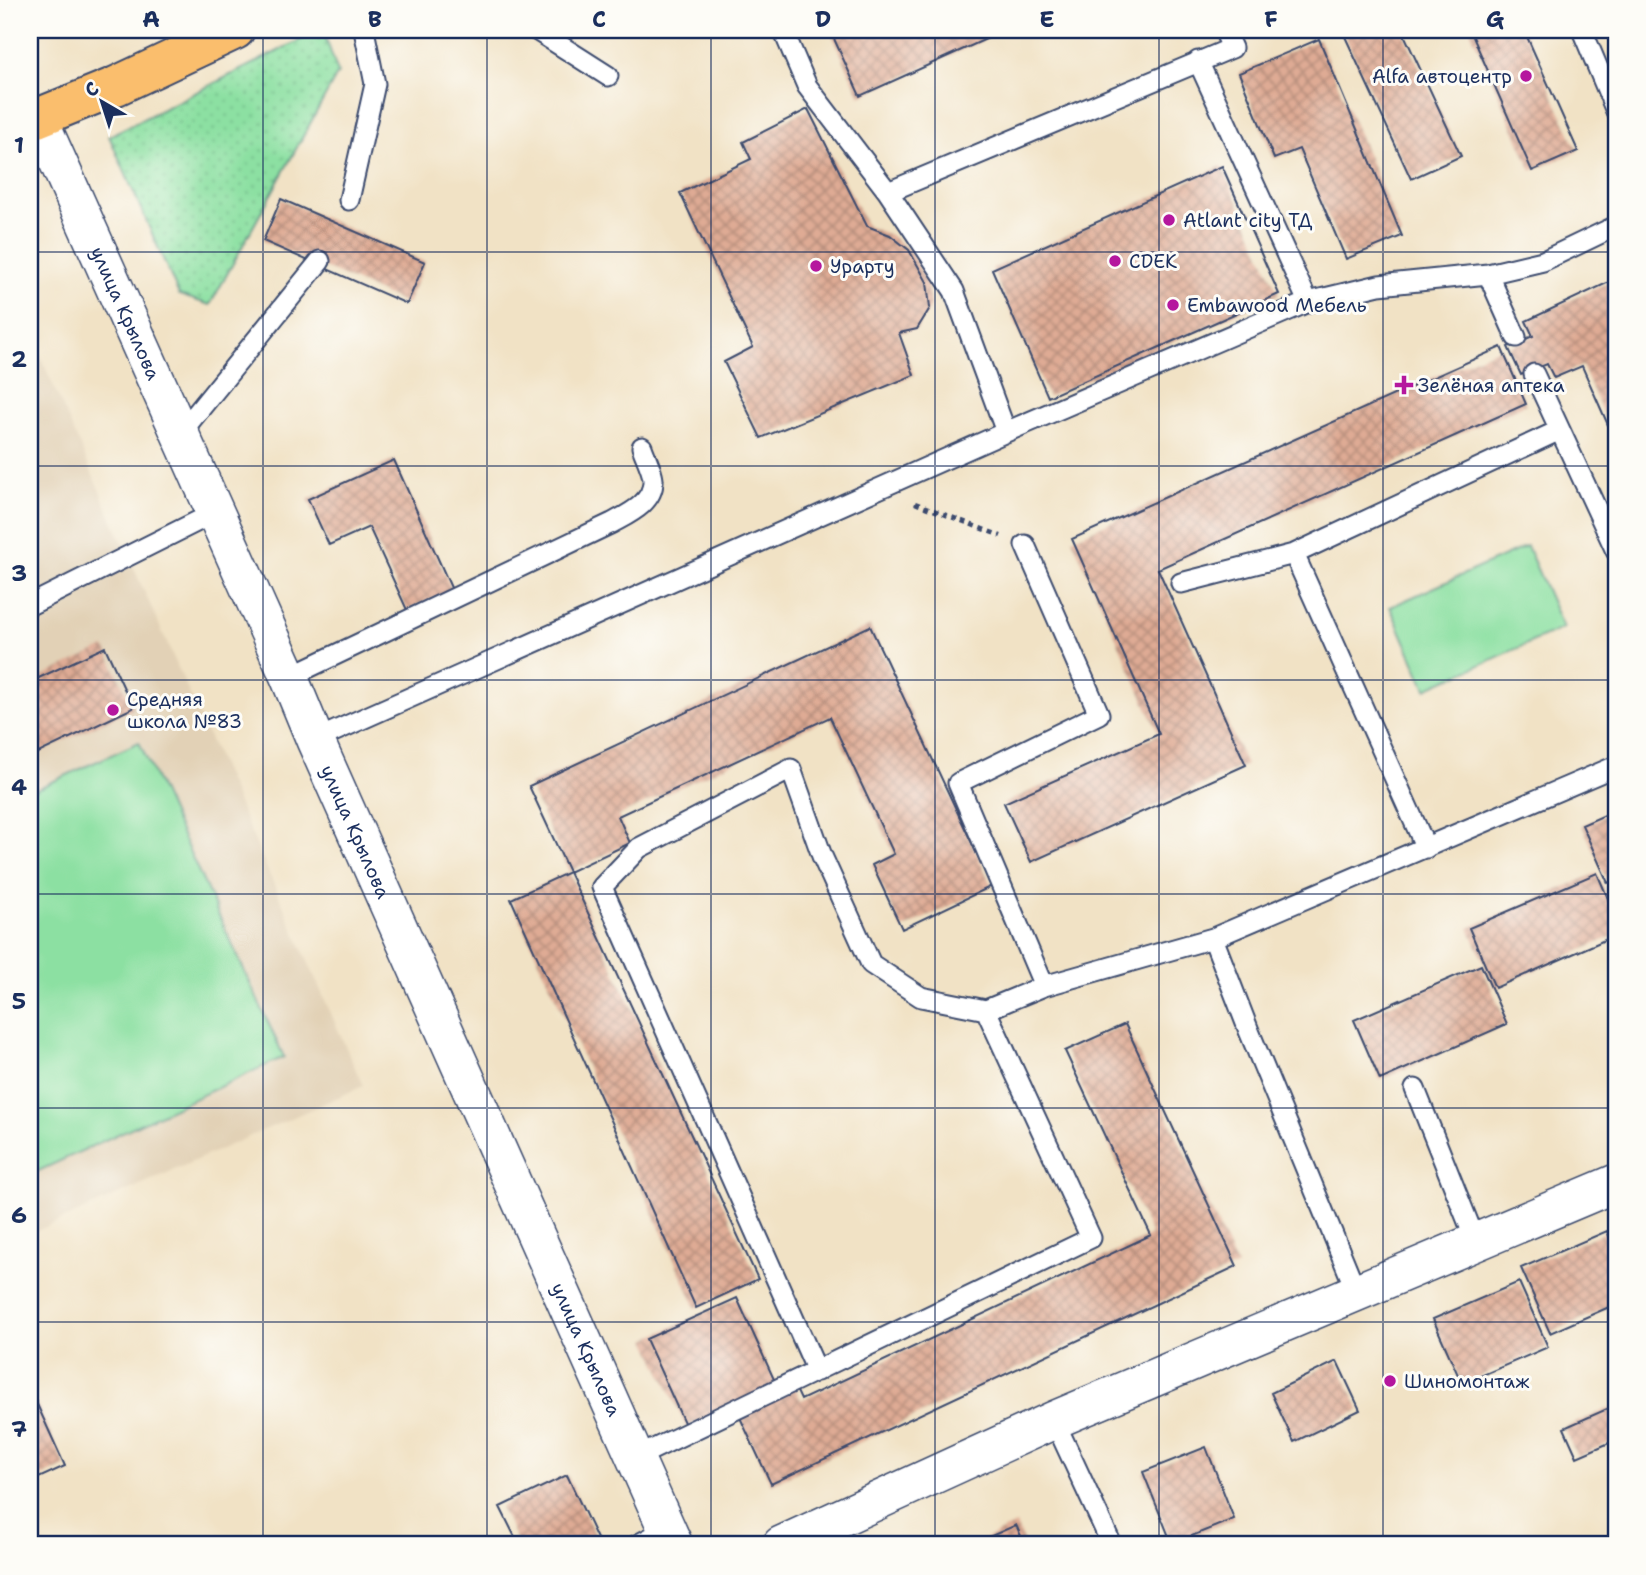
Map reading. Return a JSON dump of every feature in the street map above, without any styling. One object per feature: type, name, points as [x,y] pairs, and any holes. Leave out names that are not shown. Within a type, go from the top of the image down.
[{"type":"main road","points":[[34,119],[116,86],[235,30]]},
{"type":"street","name":"улица Крылова","points":[[34,119],[289,677],[635,1458],[659,1540]]},
{"type":"street","points":[[780,1545],[1054,1420],[1616,1183]]},
{"type":"lane","points":[[349,200],[375,84],[364,30]]},
{"type":"lane","points":[[536,30],[608,76]]},
{"type":"lane","points":[[783,30],[807,86],[888,192],[954,292],[1006,432]]},
{"type":"lane","points":[[888,192],[1232,48],[1224,30]]},
{"type":"lane","points":[[1582,30],[1616,111]]},
{"type":"lane","points":[[1198,61],[1308,302]]},
{"type":"lane","points":[[315,740],[1006,432],[1308,302],[1379,285],[1488,274],[1543,261],[1616,226]]},
{"type":"lane","points":[[179,435],[320,261]]},
{"type":"lane","points":[[1488,274],[1516,337]]},
{"type":"lane","points":[[1534,374],[1616,551]]},
{"type":"lane","points":[[1181,583],[1294,554],[1560,430]]},
{"type":"lane","points":[[289,677],[639,508],[650,496],[653,480],[642,447]]},
{"type":"lane","points":[[30,606],[214,513]]},
{"type":"lane","points":[[1025,545],[1099,714],[958,783],[1044,986]]},
{"type":"lane","points":[[1294,554],[1426,848]]},
{"type":"lane","points":[[817,1371],[602,887],[639,848],[791,769],[822,856],[871,964],[921,997],[986,1010],[1044,986],[1213,939],[1616,766]]},
{"type":"lane","points":[[1213,939],[1357,1293]]},
{"type":"lane","points":[[635,1458],[1091,1238],[986,1010]]},
{"type":"lane","points":[[1415,1089],[1476,1242]]},
{"type":"lane","points":[[1054,1420],[1112,1545]]},
{"type":"path","points":[[879,489],[1025,545]]},
{"type":"shaded area","name":"Средняя школа №83","points":[[30,333],[363,1086],[30,1234]]},
{"type":"green space","points":[[323,30],[338,73],[210,305],[179,295],[109,136]]},
{"type":"green space","points":[[1527,546],[1563,628],[1426,689],[1390,607]]},
{"type":"green space","points":[[139,742],[284,1057],[30,1175],[30,792]]},
{"type":"building","points":[[830,30],[1006,30],[860,96]]},
{"type":"building","points":[[1342,30],[1402,30],[1461,156],[1411,179]]},
{"type":"building","points":[[1470,30],[1524,30],[1578,151],[1532,171]]},
{"type":"building","points":[[1319,39],[1402,236],[1346,259],[1299,149],[1274,159],[1239,73]]},
{"type":"building","name":"Урарту","points":[[808,109],[867,226],[890,235],[909,250],[927,282],[930,308],[917,329],[899,333],[914,375],[761,438],[724,362],[753,347],[680,193],[751,159],[743,142]]},
{"type":"building","points":[[1222,166],[1279,294],[1048,397],[992,269]]},
{"type":"building","points":[[281,199],[425,262],[407,304],[263,241]]},
{"type":"building","points":[[1609,282],[1616,298],[1616,443],[1582,366],[1554,378],[1547,364],[1521,375],[1508,347],[1533,336],[1526,321]]},
{"type":"building","points":[[1501,347],[1526,404],[1158,569],[1246,765],[1031,862],[1004,803],[1159,734],[1072,539]]},
{"type":"building","points":[[394,460],[452,590],[407,610],[369,527],[329,545],[308,499]]},
{"type":"building","points":[[870,626],[992,886],[902,929],[872,865],[894,854],[830,717],[618,816],[630,843],[569,872],[529,786]]},
{"type":"building","points":[[105,647],[133,708],[30,757],[30,682]]},
{"type":"building","points":[[1616,810],[1616,880],[1608,883],[1582,825]]},
{"type":"building","points":[[569,872],[758,1279],[696,1308],[511,899]]},
{"type":"building","points":[[1597,873],[1616,917],[1616,935],[1495,988],[1469,928]]},
{"type":"building","points":[[1481,965],[1507,1024],[1380,1080],[1354,1020]]},
{"type":"building","points":[[1125,1024],[1237,1266],[771,1484],[737,1411],[794,1385],[801,1400],[1151,1235],[1065,1051]]},
{"type":"building","points":[[1607,1231],[1616,1252],[1616,1304],[1550,1333],[1521,1268]]},
{"type":"building","points":[[1519,1282],[1548,1347],[1462,1384],[1433,1319]]},
{"type":"building","points":[[737,1298],[777,1386],[686,1427],[646,1339]]},
{"type":"building","points":[[1337,1361],[1360,1410],[1294,1442],[1271,1393]]},
{"type":"building","points":[[30,1389],[65,1466],[30,1482]]},
{"type":"building","points":[[1616,1405],[1616,1440],[1577,1457],[1564,1428]]},
{"type":"building","points":[[1206,1447],[1234,1519],[1172,1544],[1143,1472]]},
{"type":"building","points":[[567,1475],[599,1543],[519,1545],[500,1507]]},
{"type":"building","points":[[1016,1525],[1025,1545],[971,1545]]},
{"type":"building","points":[[1616,1535],[1616,1545],[1595,1545]]},
{"type":"place","name":"Alfa автоцентр","points":[[1526,76]]},
{"type":"place","name":"Atlant city ТД","points":[[1169,220]]},
{"type":"place","name":"CDEK","points":[[1115,261]]},
{"type":"place","name":"Урарту","points":[[816,266]]},
{"type":"place","name":"Embawood Мебель","points":[[1173,305]]},
{"type":"place","name":"Зелёная аптека","points":[[1404,385]]},
{"type":"place","name":"Средняя школа №83","points":[[113,710]]},
{"type":"place","name":"Шиномонтаж","points":[[1390,1381]]}]
